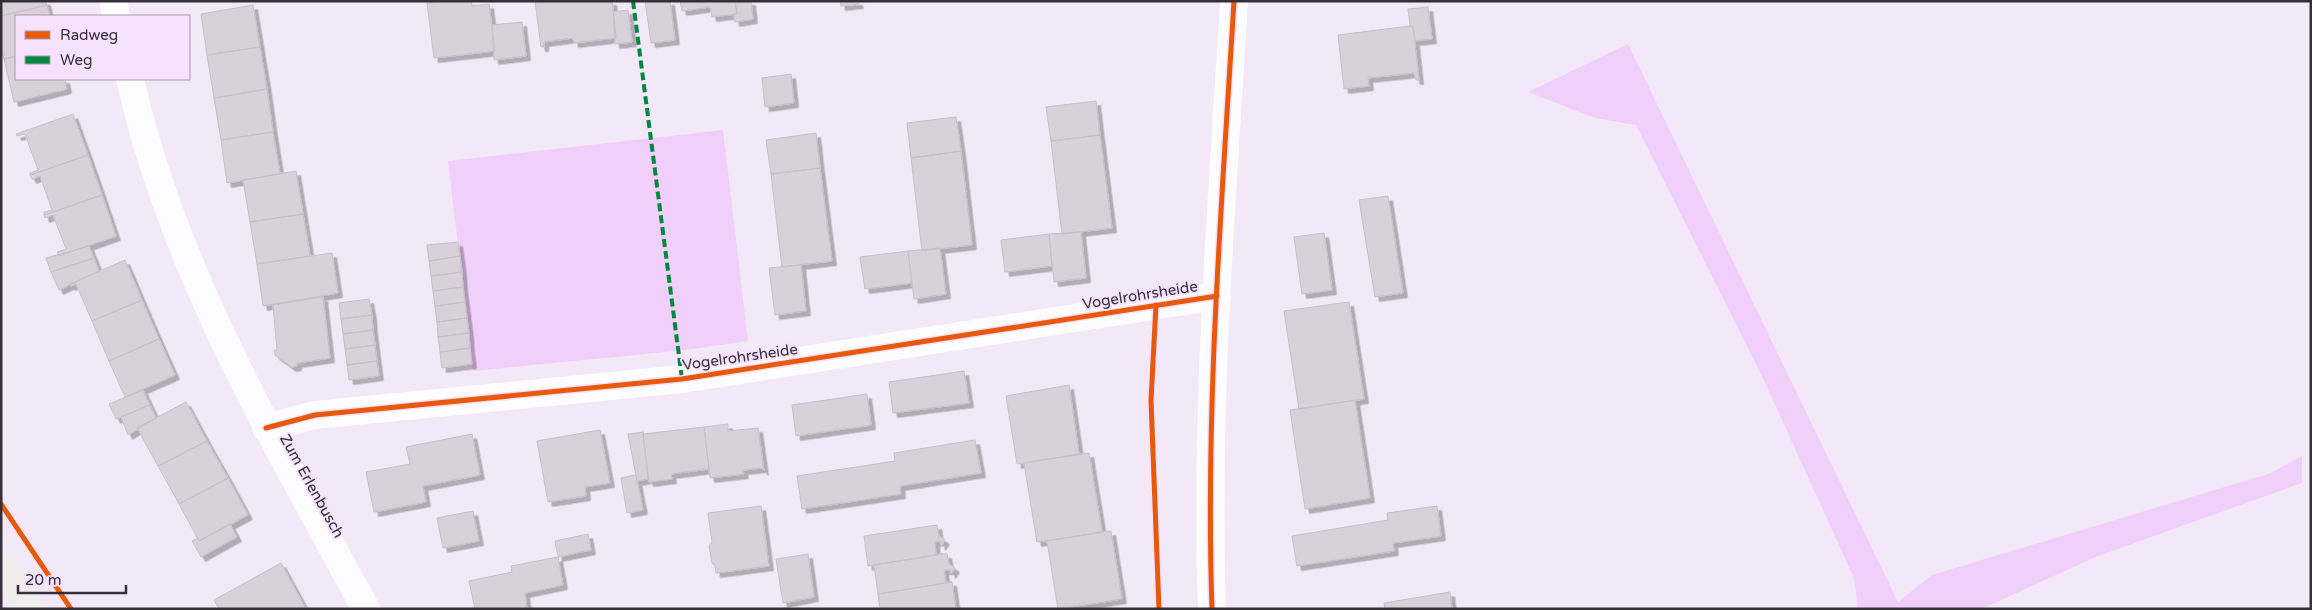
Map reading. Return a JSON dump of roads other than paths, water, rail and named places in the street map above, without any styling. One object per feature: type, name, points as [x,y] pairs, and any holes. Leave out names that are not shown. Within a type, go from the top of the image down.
[{"type":"main road","points":[[1,564],[31,609]]},
{"type":"street","points":[[113,1],[116,15]]},
{"type":"street","name":"Vogelrohrsheide","points":[[1212,609],[1209,517],[1217,296],[1234,1]]},
{"type":"street","name":"Zum Erlenbusch","points":[[130,80],[141,129],[178,236],[206,305],[266,428],[366,609]]},
{"type":"street","name":"Vogelrohrsheide","points":[[266,428],[314,415],[682,379],[1217,296]]}]
